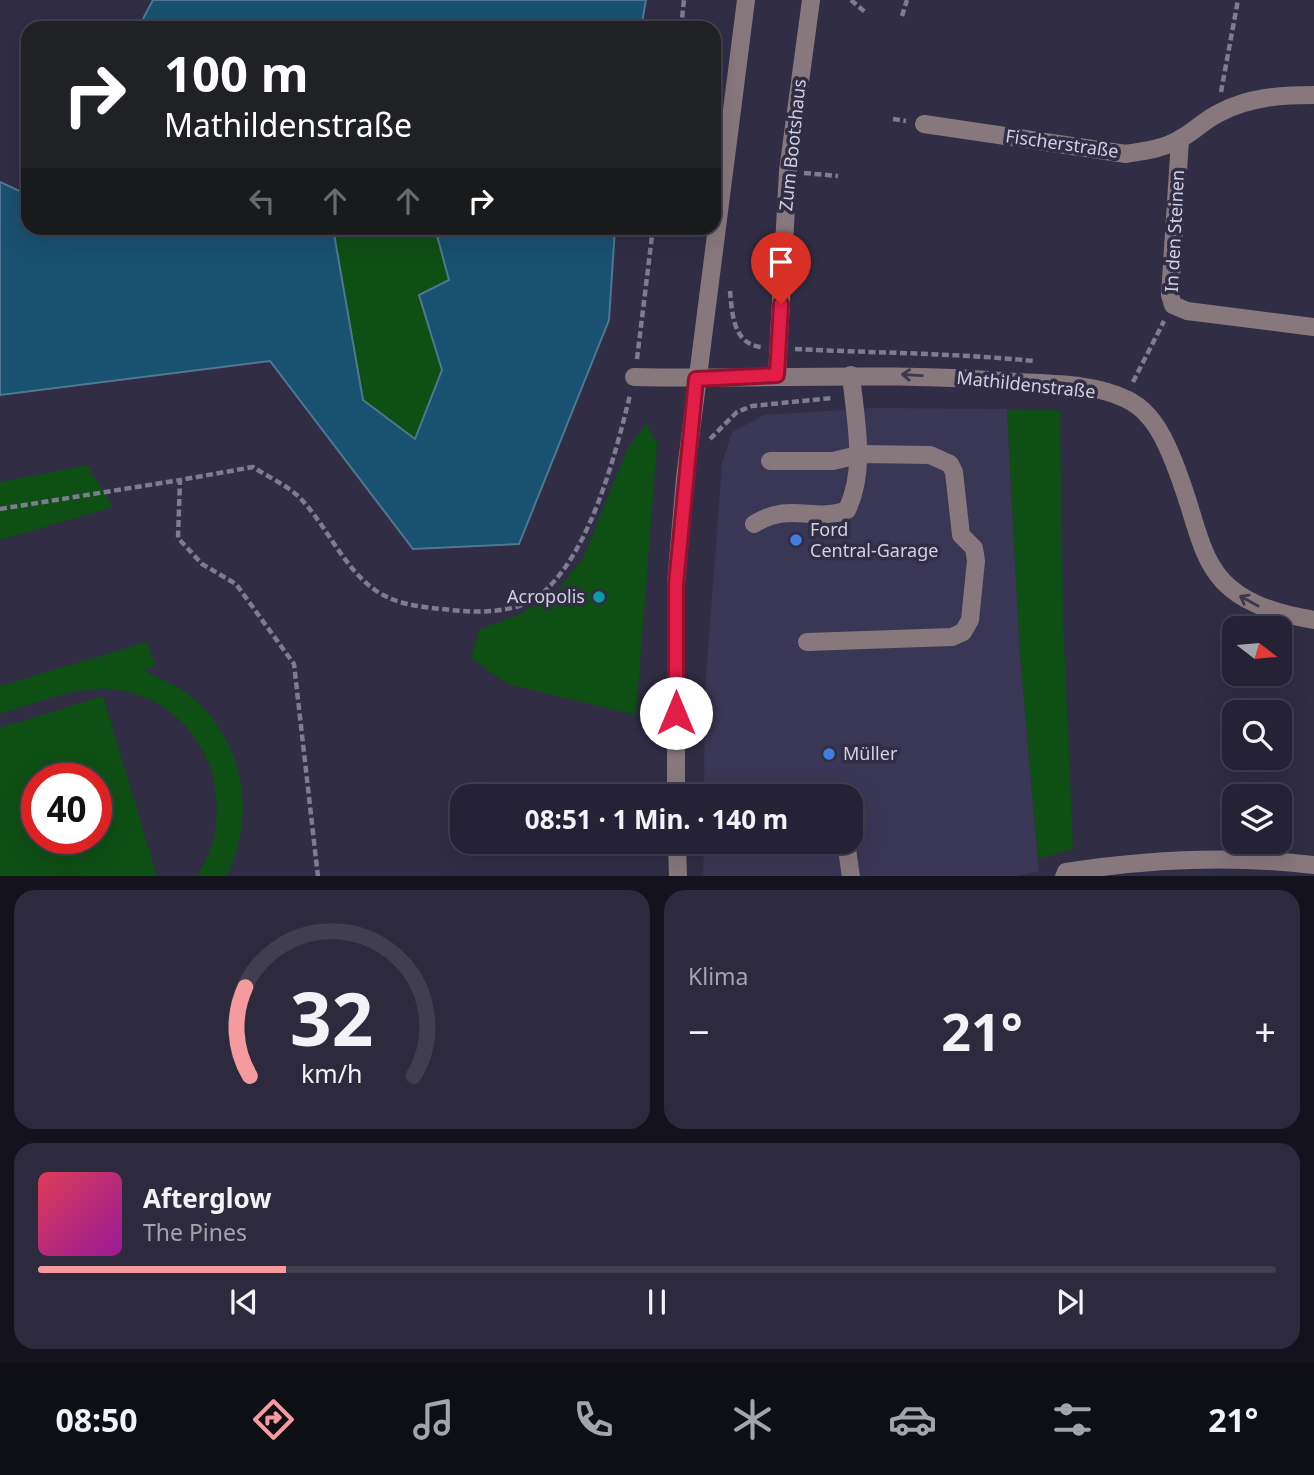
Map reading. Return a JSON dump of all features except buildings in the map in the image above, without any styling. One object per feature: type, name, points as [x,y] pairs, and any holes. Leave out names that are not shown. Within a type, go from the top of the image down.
[{"type":"street","points":[[721,190],[746,0]]},
{"type":"street","name":"Zum Bootshaus","points":[[777,375],[788,171],[811,0]]},
{"type":"street","name":"Fischerstraße","points":[[924,124],[1126,154],[1152,150],[1180,140],[1217,113],[1250,100],[1284,95],[1314,95]]},
{"type":"street","name":"In den Steinen","points":[[1180,140],[1170,295],[1173,305],[1187,311],[1314,327]]},
{"type":"street","points":[[676,784],[676,584],[696,379],[715,235]]},
{"type":"street","points":[[754,524],[766,517],[789,511],[836,514],[846,510],[851,500],[858,456],[846,375]]},
{"type":"street","name":"Mathildenstraße","points":[[634,377],[696,379],[846,375],[963,378],[1070,386],[1125,398],[1142,409],[1160,430],[1175,462],[1202,550],[1213,572],[1245,600],[1265,610],[1314,620]]},
{"type":"street","points":[[769,461],[833,461],[858,456],[930,455],[950,464],[954,472],[961,535],[974,548],[976,561],[970,620],[962,632],[952,638],[807,642]]},
{"type":"street","points":[[677,854],[678,876]]},
{"type":"street","points":[[848,854],[851,876]]},
{"type":"street","points":[[1065,874],[1169,858],[1229,857],[1314,865]]},
{"type":"path","points":[[682,21],[684,0]]},
{"type":"path","points":[[851,0],[865,12]]},
{"type":"path","points":[[901,16],[907,0]]},
{"type":"path","points":[[1217,113],[1238,0]]},
{"type":"path","points":[[788,171],[838,177]]},
{"type":"path","points":[[0,509],[253,467],[300,498],[356,575],[378,592],[410,606],[472,612],[510,608],[538,597],[561,571],[582,539],[618,442],[634,377],[652,235]]},
{"type":"path","points":[[729,285],[736,329],[743,340],[756,346],[892,355],[921,352],[1046,362]]},
{"type":"path","points":[[1121,382],[1131,386],[1173,305]]},
{"type":"path","points":[[180,480],[178,538],[202,564],[236,584],[294,664],[318,876]]},
{"type":"shaded area","points":[[871,408],[1007,409],[1020,655],[1039,871],[1016,876],[703,876],[704,854],[863,854],[863,784],[704,784],[705,690],[722,463],[732,432],[764,415]]},
{"type":"green space","points":[[334,235],[437,235],[449,280],[419,296],[442,370],[415,439],[363,400]]},
{"type":"green space","points":[[1007,409],[1060,410],[1063,618],[1073,849],[1038,859],[1020,655]]},
{"type":"green space","points":[[646,423],[657,444],[636,715],[508,684],[471,658],[479,630],[520,614],[557,592],[583,558],[627,450]]},
{"type":"green space","points":[[87,465],[113,507],[0,540],[0,482]]},
{"type":"green space","points":[[147,642],[155,666],[143,671],[194,699],[225,737],[235,759],[243,806],[236,853],[226,876],[197,876],[211,847],[217,817],[215,786],[206,757],[190,732],[169,710],[141,696],[109,689],[95,689],[54,697],[0,714],[0,686]]},
{"type":"green space","points":[[103,696],[157,876],[0,876],[0,728]]},
{"type":"water","points":[[153,0],[646,0],[642,21],[142,21]]},
{"type":"water","points":[[0,182],[21,192],[21,235],[334,235],[363,400],[415,439],[442,370],[419,295],[449,280],[437,235],[615,235],[609,320],[519,544],[413,549],[270,361],[0,395]]},
{"type":"place","name":"Ford Central-Garage","points":[[796,540]]},
{"type":"place","name":"Acropolis","points":[[599,597]]},
{"type":"place","name":"Müller","points":[[829,754]]},
{"type":"route","points":[[676,713],[676,584],[696,379],[777,375],[781,304]]}]
